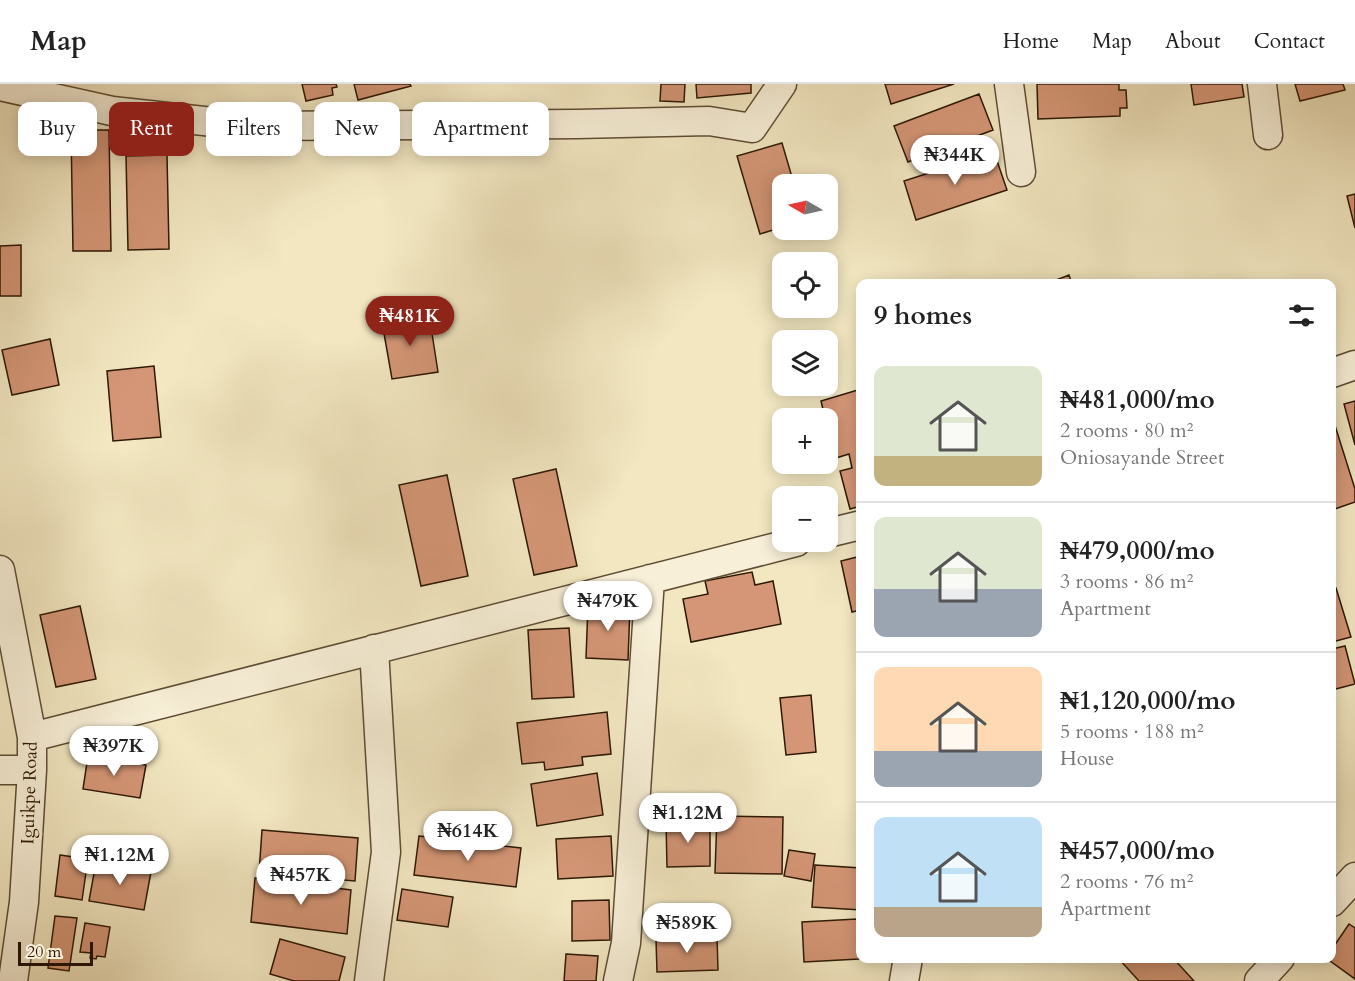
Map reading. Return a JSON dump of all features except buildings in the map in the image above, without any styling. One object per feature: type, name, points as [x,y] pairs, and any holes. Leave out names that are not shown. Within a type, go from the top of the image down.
[{"type":"street","points":[[1009,84],[1021,172]]},
{"type":"street","points":[[1262,84],[1269,135]]},
{"type":"street","points":[[0,86],[111,111],[250,126],[709,121],[752,128],[782,85]]},
{"type":"street","points":[[1336,372],[1355,365]]},
{"type":"street","points":[[838,531],[856,526]]},
{"type":"street","points":[[32,737],[772,548]]},
{"type":"street","name":"Iguikpe Road","points":[[0,570],[32,737],[24,902],[13,981]]},
{"type":"street","points":[[618,981],[626,944],[650,579]]},
{"type":"street","points":[[369,981],[386,852],[374,650]]},
{"type":"street","points":[[0,770],[32,770]]},
{"type":"street","points":[[1336,898],[1355,877]]},
{"type":"street","points":[[904,981],[907,963]]},
{"type":"street","points":[[1259,981],[1275,963]]}]
